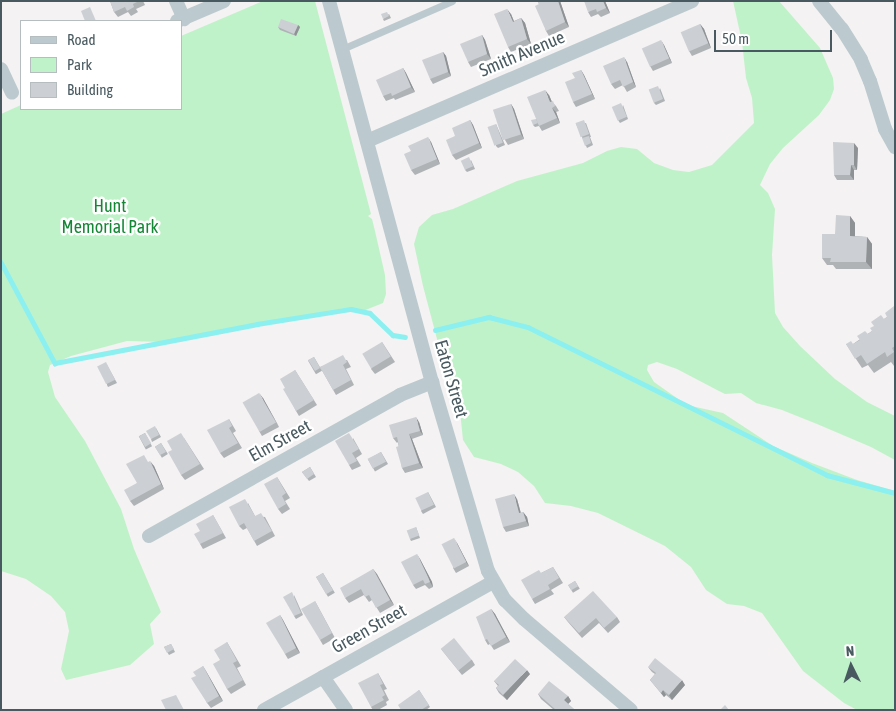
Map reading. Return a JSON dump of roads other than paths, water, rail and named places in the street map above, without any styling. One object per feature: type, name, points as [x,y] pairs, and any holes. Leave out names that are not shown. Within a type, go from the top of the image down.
[{"type":"street","points":[[176,1],[180,20],[224,1]]},
{"type":"street","name":"Eaton Street","points":[[329,1],[432,382],[483,558],[493,582],[505,600],[543,637],[631,710]]},
{"type":"street","name":"Smith Avenue","points":[[367,140],[692,1]]},
{"type":"street","points":[[819,1],[842,29],[861,60],[885,128],[895,148]]},
{"type":"street","points":[[1,69],[12,93]]},
{"type":"street","name":"Elm Street","points":[[149,536],[400,395],[432,382]]},
{"type":"street","name":"Green Street","points":[[264,710],[493,582]]},
{"type":"street","points":[[323,677],[346,710]]},
{"type":"lane","points":[[342,49],[452,1]]},
{"type":"waterway","points":[[1,262],[55,363],[257,324],[351,309],[370,313],[393,335],[405,337]]},
{"type":"waterway","points":[[435,330],[489,317],[528,327],[827,475],[895,493]]},
{"type":"park label","name":"Hunt Memorial Park","points":[[110,217]]}]
